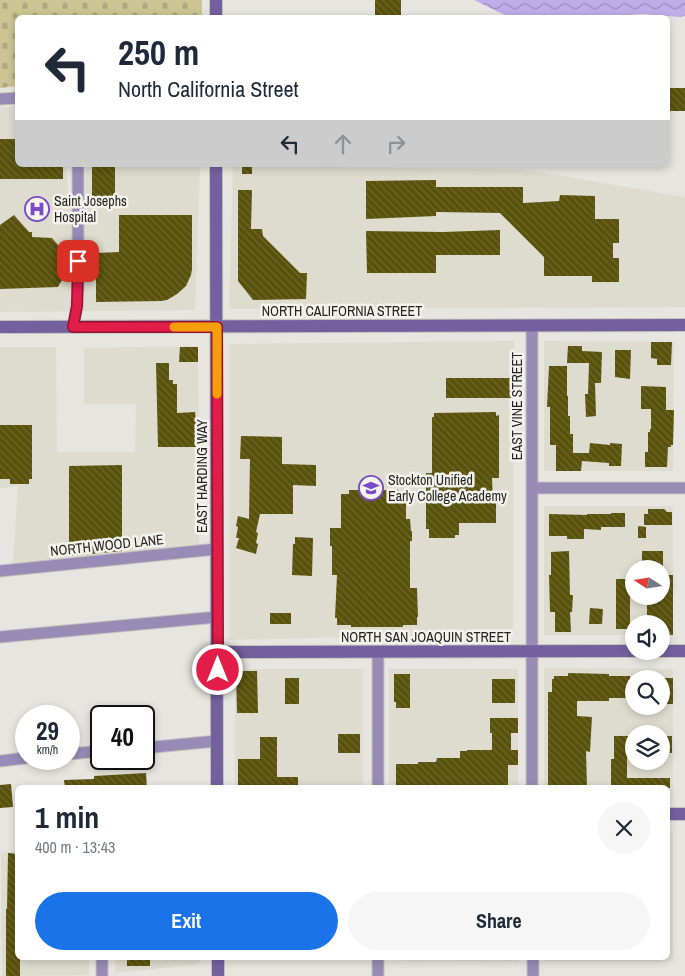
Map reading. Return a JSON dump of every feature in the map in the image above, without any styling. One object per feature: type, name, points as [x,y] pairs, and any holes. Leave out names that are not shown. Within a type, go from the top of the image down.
[{"type":"street","points":[[216,0],[216,15]]},
{"type":"street","points":[[0,100],[15,98]]},
{"type":"street","points":[[73,327],[78,289],[78,167]]},
{"type":"street","name":"EAST HARDING WAY","points":[[216,167],[217,785]]},
{"type":"street","name":"EAST VINE STREET","points":[[532,325],[532,785]]},
{"type":"street","name":"NORTH CALIFORNIA STREET","points":[[0,327],[685,325]]},
{"type":"street","points":[[532,488],[685,488]]},
{"type":"street","name":"NORTH WOOD LANE","points":[[0,571],[218,549]]},
{"type":"street","points":[[0,637],[217,617]]},
{"type":"street","name":"NORTH SAN JOAQUIN STREET","points":[[218,652],[625,651]]},
{"type":"street","points":[[670,651],[685,651]]},
{"type":"street","points":[[378,652],[378,785]]},
{"type":"street","points":[[155,747],[217,741]]},
{"type":"street","points":[[0,761],[15,759]]},
{"type":"street","points":[[670,814],[685,814]]},
{"type":"street","points":[[102,960],[102,976]]},
{"type":"street","points":[[218,960],[218,976]]},
{"type":"street","points":[[378,960],[378,976]]},
{"type":"street","points":[[532,960],[532,976]]},
{"type":"shaded area","name":"Saint Josephs Hospital","points":[[15,106],[15,167],[66,167],[69,208],[85,211],[86,167],[200,167],[195,310],[0,312],[0,108]]},
{"type":"shaded area","points":[[233,167],[520,169],[685,197],[685,307],[229,309]]},
{"type":"shaded area","name":"Stockton Unified Early College Academy","points":[[514,341],[513,633],[229,640],[229,344]]},
{"type":"shaded area","points":[[544,341],[674,342],[673,471],[544,471]]},
{"type":"shaded area","points":[[198,346],[199,544],[142,554],[13,563],[18,486],[0,488],[0,347],[56,347],[57,452],[135,452],[136,404],[84,404],[84,348]]},
{"type":"shaded area","points":[[544,506],[673,506],[673,635],[670,635],[670,615],[625,615],[625,635],[544,635]]},
{"type":"shaded area","points":[[544,668],[673,669],[673,798],[670,798],[670,785],[544,785]]},
{"type":"shaded area","points":[[235,669],[363,669],[363,785],[235,785]]},
{"type":"shaded area","points":[[389,669],[518,669],[518,785],[389,785]]},
{"type":"shaded area","points":[[670,832],[673,832],[673,961],[544,961],[670,960]]},
{"type":"shaded area","points":[[15,851],[15,960],[89,960],[89,975],[2,976],[1,853]]},
{"type":"shaded area","points":[[115,960],[199,960],[199,964],[115,973]]},
{"type":"shaded area","points":[[389,960],[518,960],[518,961]]},
{"type":"green space","points":[[0,0],[202,0],[202,15],[15,15],[15,86],[0,88]]},
{"type":"water","points":[[474,0],[685,0],[685,16],[680,17],[642,14],[505,15]]},
{"type":"building","points":[[375,0],[401,0],[401,15],[375,15]]},
{"type":"building","points":[[670,88],[685,88],[685,111],[670,111]]},
{"type":"building","points":[[0,139],[15,139],[15,167],[63,167],[63,179],[0,179]]},
{"type":"building","points":[[92,167],[115,167],[115,197],[92,197]]},
{"type":"building","points":[[242,167],[252,167],[252,174],[242,174]]},
{"type":"building","points":[[436,180],[436,187],[523,187],[523,203],[559,201],[560,195],[595,196],[595,219],[619,219],[619,243],[613,243],[613,258],[619,258],[619,282],[592,282],[592,276],[544,276],[544,257],[500,213],[436,212],[436,216],[366,219],[366,181]]},
{"type":"building","points":[[238,190],[252,190],[251,229],[262,229],[263,236],[300,273],[307,273],[306,299],[253,300],[238,281]]},
{"type":"building","points":[[14,215],[29,232],[32,232],[32,237],[52,238],[58,245],[64,261],[64,269],[62,280],[58,287],[0,289],[0,225]]},
{"type":"building","points":[[119,215],[192,215],[191,275],[186,286],[177,294],[161,301],[96,302],[96,253],[119,252]]},
{"type":"building","points":[[500,230],[500,255],[436,255],[436,273],[367,273],[366,231],[443,232]]},
{"type":"building","points":[[651,342],[672,342],[671,365],[657,365],[657,359],[651,358]]},
{"type":"building","points":[[568,346],[582,346],[582,351],[602,352],[601,383],[595,383],[596,416],[586,417],[585,394],[588,394],[589,363],[567,363]]},
{"type":"building","points":[[180,347],[198,347],[198,362],[179,362]]},
{"type":"building","points":[[615,350],[631,350],[630,379],[615,377]]},
{"type":"building","points":[[156,363],[169,363],[169,380],[173,380],[173,384],[177,384],[177,413],[195,412],[197,422],[196,447],[158,447]]},
{"type":"building","points":[[549,366],[567,366],[568,416],[570,416],[570,434],[573,434],[573,453],[589,453],[590,443],[622,444],[621,466],[609,466],[609,463],[582,461],[581,471],[556,471],[556,445],[550,445],[550,407],[547,407]]},
{"type":"building","points":[[446,378],[515,378],[515,398],[446,398]]},
{"type":"building","points":[[641,386],[666,387],[666,410],[674,410],[673,445],[668,447],[667,467],[645,467],[645,452],[648,452],[648,432],[651,429],[651,409],[641,409]]},
{"type":"building","points":[[496,412],[496,416],[499,415],[499,478],[492,478],[493,501],[496,501],[496,523],[459,523],[459,535],[455,535],[455,538],[429,538],[429,529],[426,529],[426,473],[432,473],[432,417],[434,417],[434,413]]},
{"type":"building","points":[[0,425],[32,425],[32,479],[29,479],[29,484],[10,484],[10,479],[0,479]]},
{"type":"building","points":[[241,436],[282,437],[282,464],[316,465],[316,486],[293,485],[293,514],[260,514],[256,532],[258,533],[256,543],[258,544],[256,554],[236,548],[239,538],[236,538],[238,516],[249,519],[250,459],[240,459]]},
{"type":"building","points":[[122,465],[122,551],[69,556],[69,466]]},
{"type":"building","points":[[349,490],[399,490],[399,493],[406,493],[406,519],[410,519],[412,531],[412,541],[410,541],[410,588],[417,588],[417,625],[403,625],[403,627],[351,627],[351,625],[337,625],[337,618],[335,618],[337,575],[332,575],[330,528],[341,528],[341,494],[349,494]]},
{"type":"building","points":[[648,509],[664,509],[667,512],[672,512],[672,525],[644,525],[644,514],[648,514]]},
{"type":"building","points":[[625,513],[625,527],[601,527],[601,530],[584,529],[584,539],[567,539],[567,536],[549,536],[549,514],[587,515]]},
{"type":"building","points":[[638,526],[646,527],[646,538],[638,538]]},
{"type":"building","points":[[295,537],[313,538],[312,576],[292,575]]},
{"type":"building","points":[[569,551],[570,595],[573,595],[572,612],[570,612],[571,632],[555,632],[555,612],[550,612],[549,575],[551,575],[551,552]]},
{"type":"building","points":[[642,551],[663,551],[663,560],[642,560]]},
{"type":"building","points":[[670,575],[673,575],[673,635],[670,635],[670,615],[647,615],[647,605],[670,605]]},
{"type":"building","points":[[616,579],[625,579],[625,605],[630,605],[630,615],[625,615],[625,629],[616,629]]},
{"type":"building","points":[[590,608],[603,609],[602,624],[589,624]]},
{"type":"building","points":[[270,613],[291,613],[291,624],[270,624]]},
{"type":"building","points":[[236,671],[257,671],[258,713],[237,713]]},
{"type":"building","points":[[568,673],[625,676],[625,698],[609,698],[609,701],[577,701],[577,716],[592,717],[590,752],[586,751],[587,785],[548,785],[548,692],[552,692],[552,679],[554,679],[554,676],[568,676]]},
{"type":"building","points":[[394,674],[410,674],[410,708],[396,708],[396,702],[394,702]]},
{"type":"building","points":[[285,678],[299,678],[299,704],[285,704]]},
{"type":"building","points":[[670,678],[673,678],[673,704],[670,704]]},
{"type":"building","points":[[492,679],[515,679],[515,703],[492,703]]},
{"type":"building","points":[[490,718],[518,718],[518,733],[511,733],[511,750],[518,750],[518,765],[508,765],[508,785],[396,785],[396,764],[436,762],[437,758],[460,758],[460,751],[492,750],[492,733],[490,733]]},
{"type":"building","points":[[338,734],[360,734],[360,753],[338,753]]},
{"type":"building","points":[[614,736],[625,736],[625,770],[627,770],[627,778],[670,778],[670,785],[611,785],[611,759],[614,759]]},
{"type":"building","points":[[670,736],[672,736],[672,753],[670,753]]},
{"type":"building","points":[[260,737],[277,737],[277,777],[298,777],[298,785],[238,785],[238,759],[260,759]]},
{"type":"building","points":[[146,773],[147,785],[65,785],[64,780],[94,779],[94,776]]},
{"type":"building","points":[[11,784],[13,807],[0,808],[0,785]]},
{"type":"building","points":[[8,853],[15,854],[15,960],[20,960],[20,976],[6,976]]},
{"type":"building","points":[[127,960],[150,960],[150,966],[127,966]]},
{"type":"slow traffic","points":[[174,327],[217,327],[217,394]]},
{"type":"place","name":"Saint Josephs Hospital","points":[[37,209]]},
{"type":"place","name":"Stockton Unified Early College Academy","points":[[371,488]]},
{"type":"route","points":[[78,261],[77,306],[73,327],[217,327],[218,670]]}]
